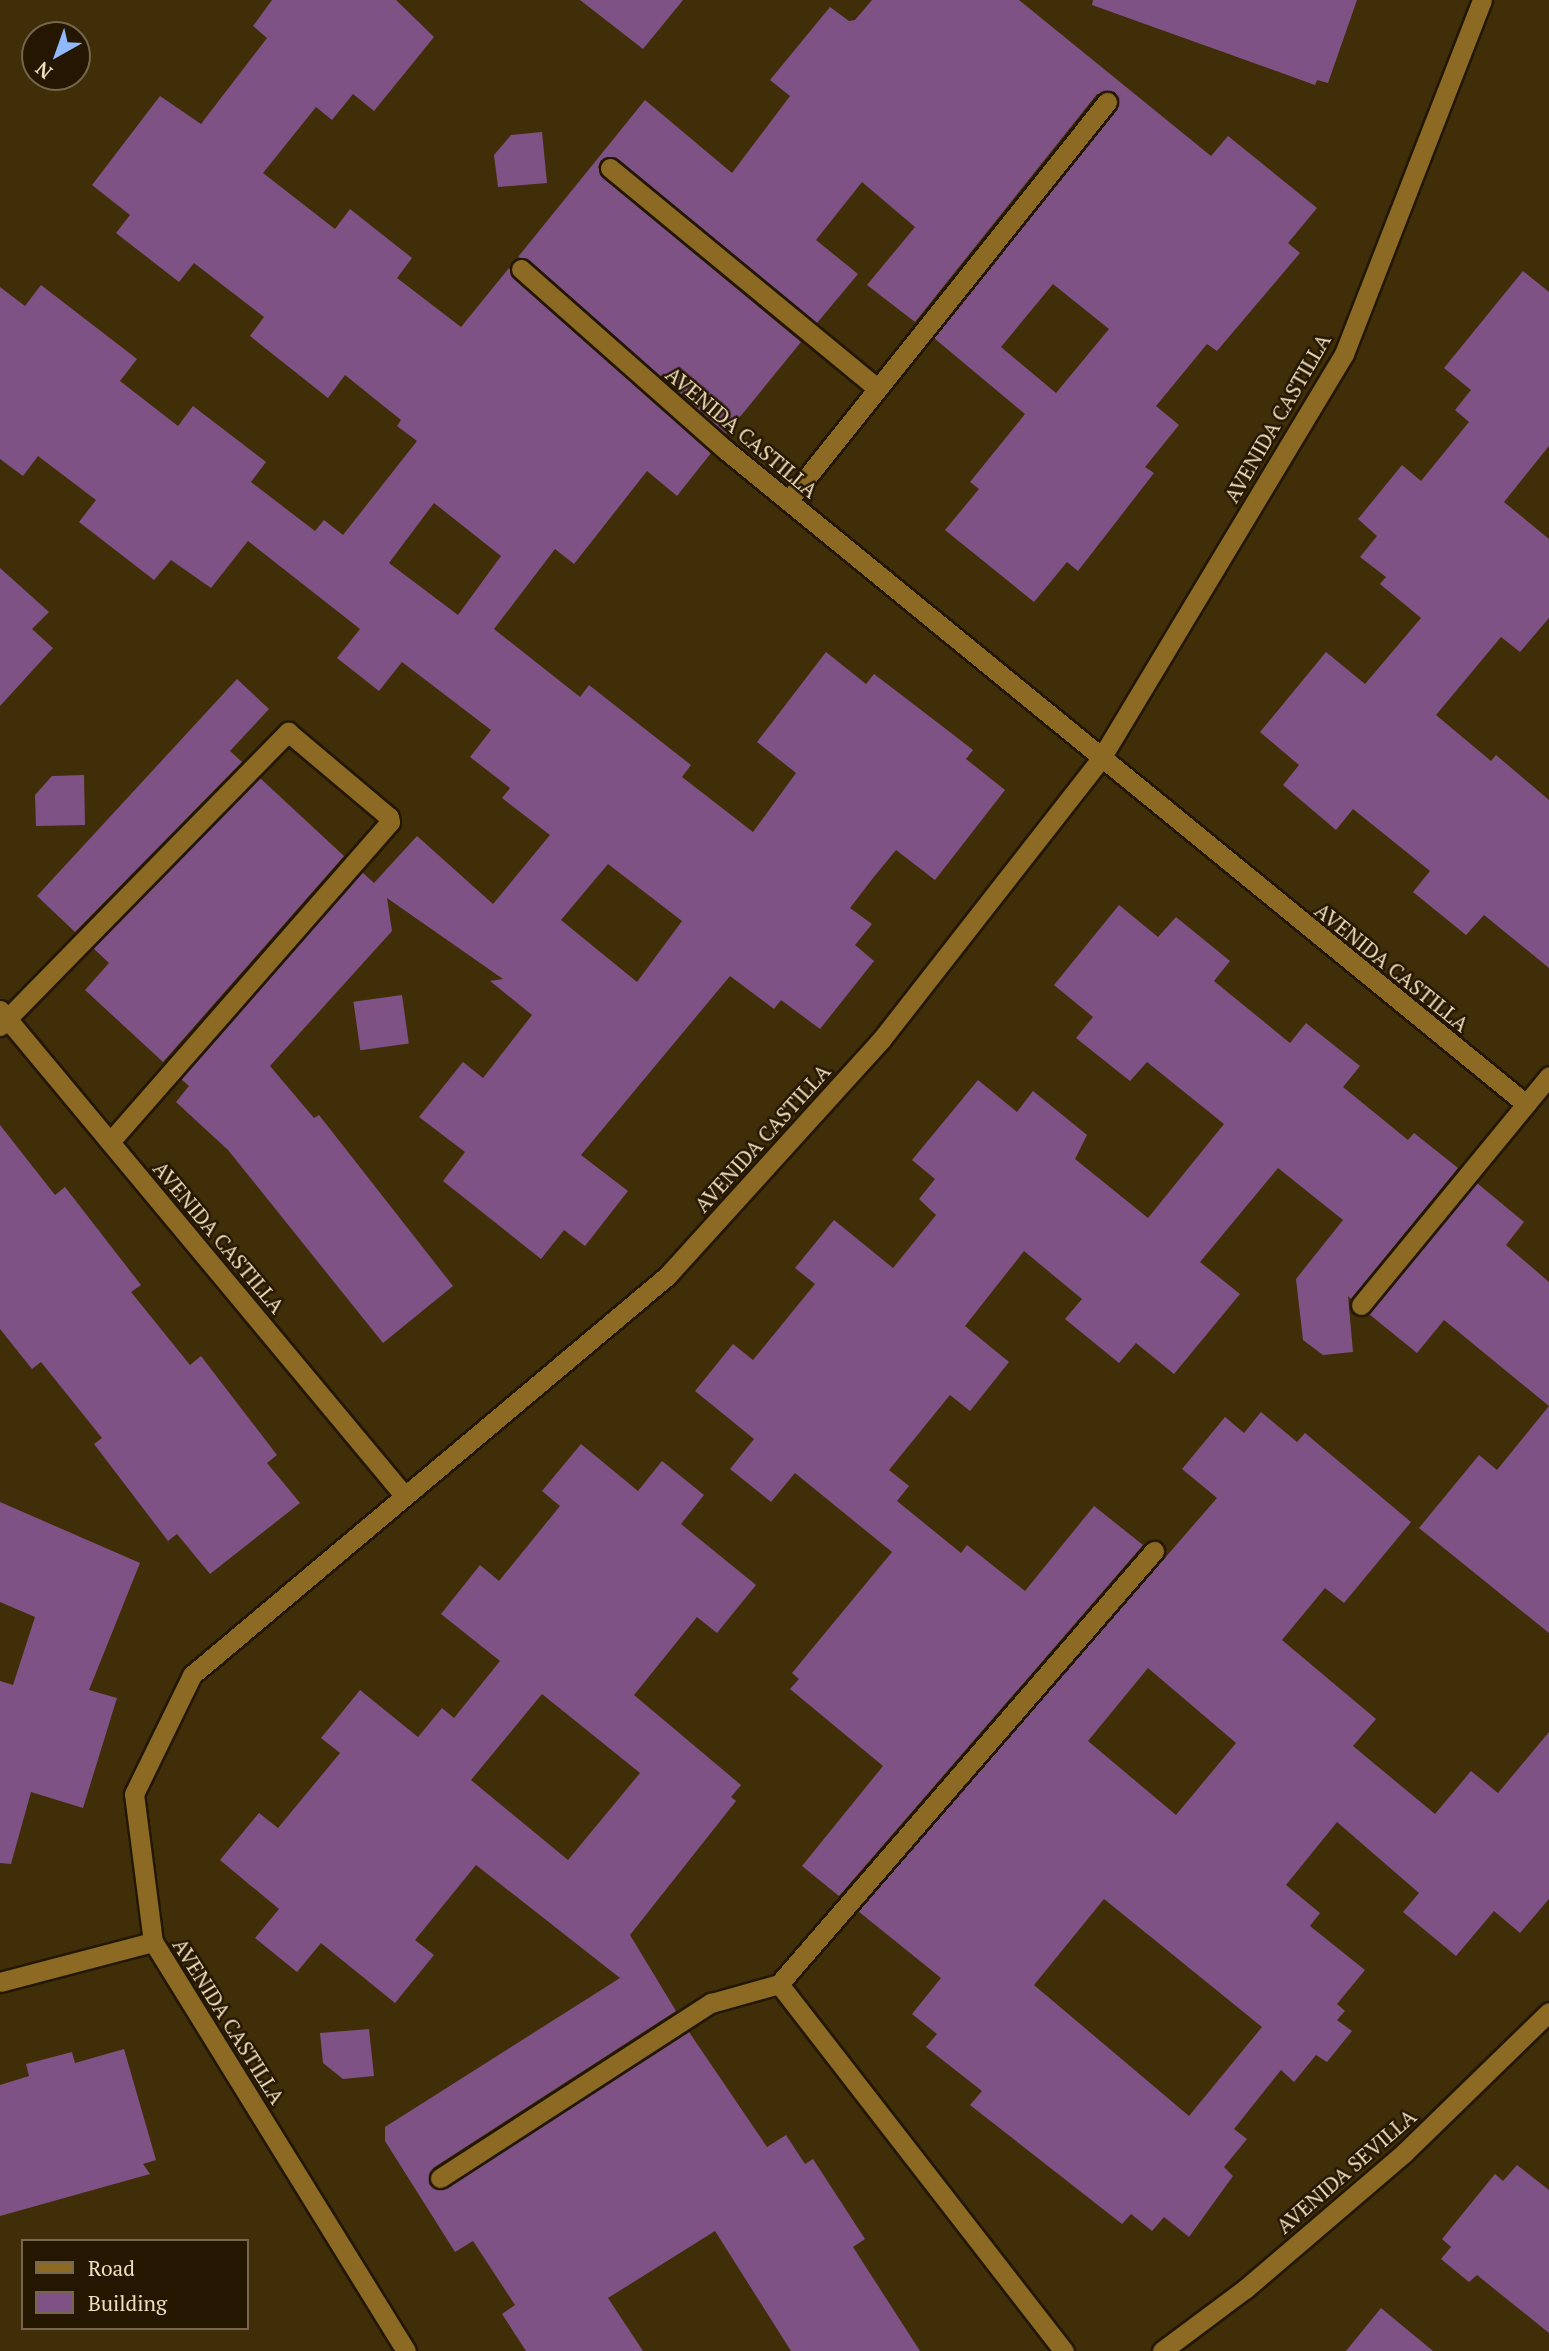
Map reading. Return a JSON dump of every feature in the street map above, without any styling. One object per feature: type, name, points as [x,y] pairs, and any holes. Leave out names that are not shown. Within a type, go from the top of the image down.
[{"type":"street","name":"AVENIDA CASTILLA","points":[[406,2351],[153,1942],[134,1794],[192,1675],[403,1493],[667,1276],[881,1040],[1100,760],[1344,355],[1482,0]]},
{"type":"street","points":[[788,501],[876,387],[1107,102]]},
{"type":"street","points":[[610,168],[876,387]]},
{"type":"street","name":"AVENIDA CASTILLA","points":[[521,269],[788,501],[1100,760],[1526,1104]]},
{"type":"street","points":[[3,1019],[288,732],[389,817],[390,822],[110,1142]]},
{"type":"street","name":"AVENIDA CASTILLA","points":[[3,1019],[110,1142],[403,1493]]},
{"type":"street","points":[[1361,1305],[1549,1076]]},
{"type":"street","points":[[440,2178],[711,2003],[779,1984],[1154,1551]]},
{"type":"street","points":[[0,1982],[153,1942]]},
{"type":"street","points":[[779,1984],[1064,2351]]},
{"type":"street","name":"AVENIDA SEVILLA","points":[[1162,2351],[1245,2289],[1404,2153],[1549,2012]]},
{"type":"building","points":[[272,0],[396,0],[434,37],[374,111],[353,94],[332,120],[316,107],[263,173],[335,229],[350,209],[412,258],[397,278],[461,327],[509,268],[513,278],[711,453],[677,496],[647,471],[574,564],[555,549],[494,629],[580,697],[589,685],[691,765],[682,777],[753,832],[796,773],[757,742],[826,652],[866,684],[874,674],[942,726],[973,750],[966,759],[1005,790],[935,880],[896,850],[873,878],[850,908],[872,924],[855,945],[874,961],[820,1029],[781,1000],[774,1009],[730,976],[581,1155],[628,1191],[585,1246],[564,1230],[541,1259],[443,1181],[465,1152],[419,1117],[463,1062],[483,1078],[532,1015],[490,981],[503,979],[387,898],[392,931],[270,1066],[314,1118],[319,1115],[453,1286],[383,1343],[228,1150],[176,1102],[189,1086],[181,1079],[362,872],[374,883],[417,836],[493,904],[550,835],[502,798],[510,788],[470,757],[491,730],[402,662],[379,691],[337,658],[360,629],[248,541],[211,588],[171,560],[154,580],[79,522],[96,500],[38,456],[23,476],[0,459],[0,287],[25,306],[41,285],[137,359],[120,381],[178,426],[193,406],[266,462],[251,482],[315,531],[324,520],[343,535],[417,441],[397,426],[401,420],[345,375],[328,398],[250,336],[264,317],[194,263],[179,282],[116,233],[130,215],[92,185],[160,96],[201,124],[267,38],[253,26]],"holes":[[[434,503],[501,556],[458,615],[389,563]],[[608,864],[682,921],[637,982],[561,920]]]},
{"type":"building","points":[[580,0],[683,0],[643,49]]},
{"type":"building","points":[[872,0],[1019,0],[1211,156],[1228,136],[1317,208],[1288,243],[1300,253],[1217,351],[1207,344],[1156,406],[1179,425],[1145,467],[1154,473],[1078,571],[1067,562],[1034,602],[945,530],[979,489],[970,482],[1025,414],[934,338],[1117,110],[1119,98],[1114,92],[1097,94],[915,322],[867,285],[915,227],[862,182],[816,240],[858,274],[817,323],[618,159],[601,160],[598,167],[602,177],[801,342],[726,434],[529,260],[518,257],[645,100],[732,173],[790,96],[770,80],[830,7],[849,21],[855,20]],"holes":[[[1053,284],[1109,329],[1056,393],[1001,347]]]},
{"type":"building","points":[[1093,0],[1357,0],[1328,83],[1317,80],[1315,85],[1092,5]]},
{"type":"building","points":[[542,132],[547,183],[498,187],[494,155],[511,135]]},
{"type":"building","points":[[1523,271],[1549,292],[1549,446],[1504,502],[1549,539],[1549,618],[1520,652],[1501,637],[1436,715],[1491,761],[1496,755],[1549,800],[1549,968],[1484,915],[1466,935],[1413,892],[1430,871],[1353,809],[1336,830],[1283,785],[1299,765],[1260,732],[1326,652],[1365,684],[1421,618],[1380,584],[1386,577],[1360,557],[1377,536],[1358,519],[1402,465],[1421,481],[1469,422],[1455,410],[1471,390],[1444,368]]},
{"type":"building","points":[[0,568],[49,612],[32,629],[53,648],[0,706]]},
{"type":"building","points":[[237,679],[269,709],[230,751],[242,762],[75,932],[37,896]]},
{"type":"building","points":[[84,775],[85,825],[36,826],[35,795],[52,776]]},
{"type":"building","points":[[260,778],[344,856],[163,1062],[85,990],[109,963],[93,948]]},
{"type":"building","points":[[1119,905],[1158,937],[1176,917],[1230,961],[1214,981],[1290,1043],[1306,1023],[1360,1066],[1343,1087],[1408,1140],[1414,1133],[1458,1168],[1351,1299],[1348,1296],[1353,1352],[1323,1355],[1303,1340],[1296,1279],[1343,1220],[1278,1168],[1200,1262],[1240,1294],[1174,1374],[1136,1343],[1119,1363],[1065,1319],[1082,1299],[1024,1251],[965,1326],[1009,1362],[970,1411],[950,1395],[889,1470],[909,1486],[897,1501],[961,1553],[967,1545],[1025,1591],[1094,1506],[1143,1545],[839,1896],[802,1866],[883,1766],[790,1689],[799,1679],[792,1673],[892,1552],[795,1473],[771,1502],[730,1469],[754,1439],[695,1391],[733,1344],[753,1360],[815,1284],[795,1268],[834,1220],[893,1268],[936,1215],[919,1199],[935,1179],[912,1160],[978,1080],[1017,1112],[1033,1091],[1087,1135],[1075,1159],[1148,1218],[1224,1124],[1147,1062],[1130,1081],[1076,1038],[1093,1017],[1054,985]]},
{"type":"building","points":[[402,995],[409,1044],[360,1050],[353,1002]]},
{"type":"building","points":[[0,1125],[55,1195],[65,1187],[141,1285],[131,1292],[190,1365],[201,1356],[277,1455],[267,1463],[300,1503],[210,1574],[177,1534],[168,1541],[94,1444],[102,1438],[41,1362],[32,1369],[0,1329]]},
{"type":"building","points":[[1477,1183],[1524,1222],[1506,1245],[1549,1282],[1549,1406],[1444,1320],[1417,1353],[1369,1314]]},
{"type":"building","points":[[1549,1406],[1549,1633],[1419,1528],[1479,1455],[1497,1470]]},
{"type":"building","points":[[1261,1412],[1297,1442],[1305,1433],[1411,1522],[1344,1603],[1325,1588],[1282,1640],[1376,1719],[1353,1746],[1435,1814],[1471,1771],[1498,1793],[1549,1732],[1549,1899],[1520,1933],[1494,1911],[1456,1956],[1403,1912],[1419,1893],[1337,1822],[1286,1885],[1320,1913],[1310,1926],[1365,1970],[1337,2004],[1345,2011],[1337,2020],[1352,2031],[1327,2062],[1316,2055],[1294,2082],[1281,2070],[1234,2129],[1247,2139],[1224,2167],[1233,2176],[1189,2237],[1164,2217],[1152,2231],[1131,2214],[1122,2224],[970,2105],[982,2091],[926,2047],[937,2034],[912,2014],[941,1978],[858,1911],[1217,1498],[1182,1469],[1225,1417],[1244,1433]],"holes":[[[1148,1668],[1236,1743],[1176,1815],[1088,1741]],[[1104,1899],[1262,2027],[1189,2116],[1034,1985]]]},
{"type":"building","points":[[581,1444],[638,1491],[662,1461],[704,1495],[681,1524],[756,1585],[717,1633],[697,1617],[634,1695],[741,1785],[731,1797],[736,1801],[630,1935],[676,2011],[433,2168],[429,2184],[435,2189],[447,2188],[689,2032],[767,2147],[786,2135],[805,2164],[813,2159],[865,2239],[853,2247],[920,2351],[791,2351],[715,2231],[608,2298],[643,2351],[526,2351],[502,2314],[515,2305],[473,2241],[455,2252],[385,2141],[385,2127],[620,1978],[476,1865],[415,1940],[434,1955],[395,2003],[321,1943],[297,1972],[255,1938],[279,1909],[220,1860],[259,1813],[278,1828],[340,1753],[321,1738],[360,1690],[418,1737],[442,1708],[454,1718],[500,1661],[441,1614],[480,1565],[499,1581],[560,1506],[542,1491]],"holes":[[[542,1694],[640,1773],[568,1860],[471,1780]]]},
{"type":"building","points":[[0,1502],[140,1563],[89,1690],[117,1698],[83,1808],[31,1792],[11,1864],[0,1863],[0,1681],[13,1685],[35,1617],[0,1602]]},
{"type":"building","points":[[369,2029],[374,2076],[343,2079],[323,2063],[320,2033]]},
{"type":"building","points":[[124,2049],[156,2160],[143,2164],[150,2174],[0,2216],[0,2085],[29,2076],[26,2064],[72,2052],[75,2063]]},
{"type":"building","points":[[1517,2165],[1549,2190],[1549,2333],[1477,2275],[1469,2282],[1441,2259],[1451,2247],[1442,2239],[1495,2174],[1503,2181]]},
{"type":"building","points":[[1381,2308],[1433,2351],[1346,2351]]}]
